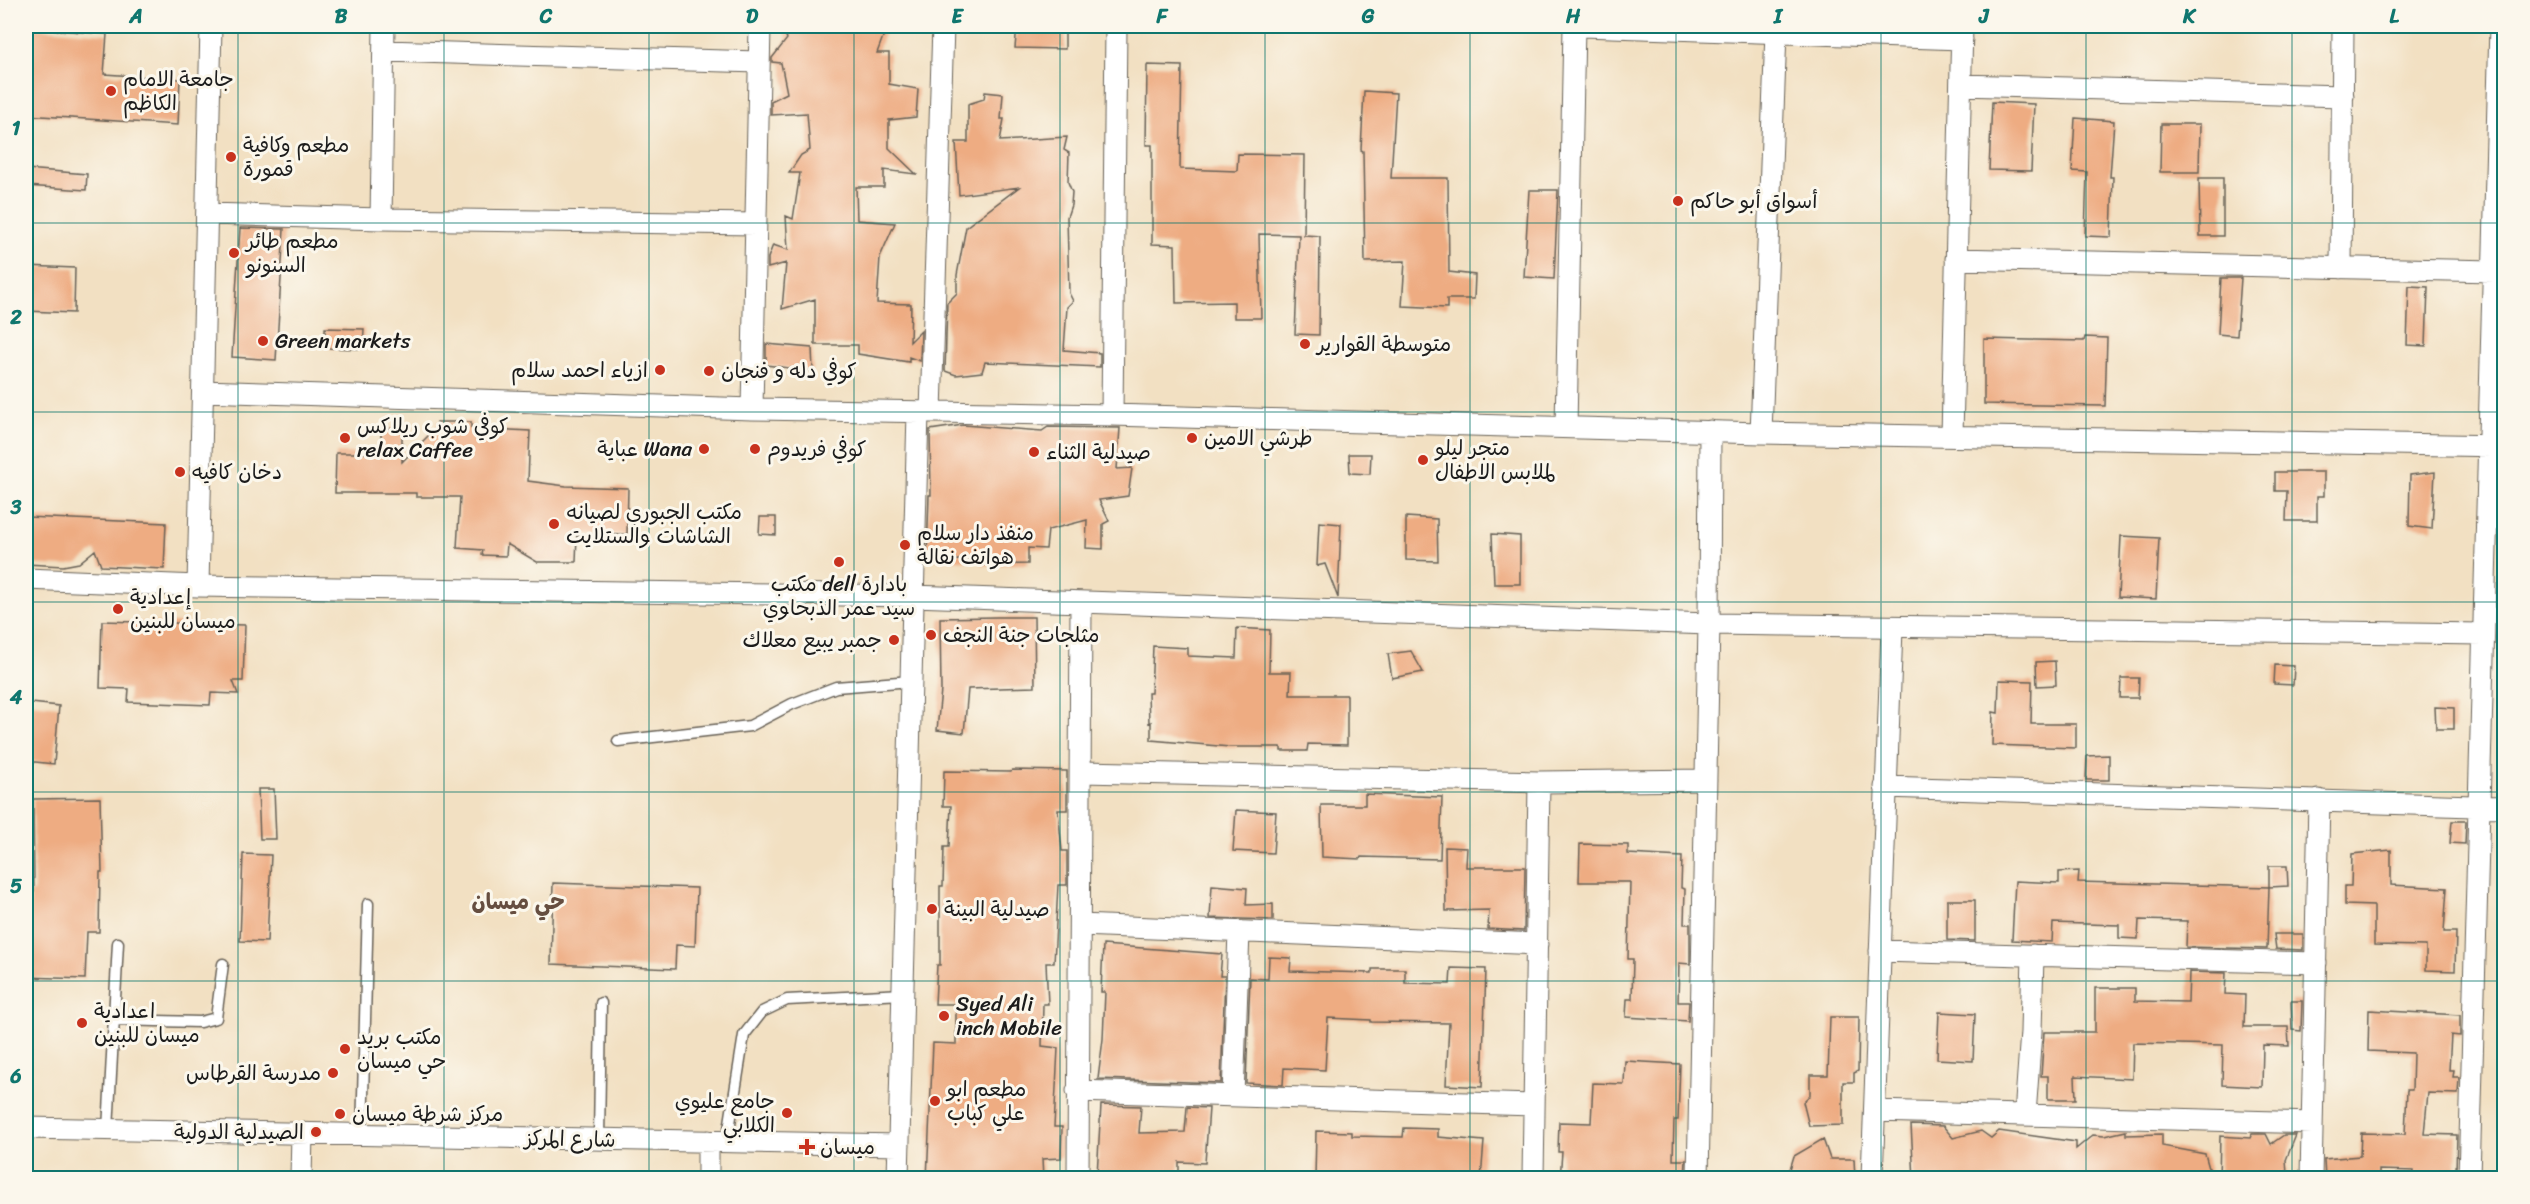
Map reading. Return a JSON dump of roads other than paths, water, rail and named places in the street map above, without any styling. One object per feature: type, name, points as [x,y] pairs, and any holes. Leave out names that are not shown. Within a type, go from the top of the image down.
[{"type":"street","points":[[198,586],[211,26]]},
{"type":"street","points":[[381,219],[384,26]]},
{"type":"street","points":[[752,409],[760,26]]},
{"type":"street","points":[[898,1179],[913,596],[925,412],[943,26]]},
{"type":"street","points":[[1112,415],[1116,26]]},
{"type":"street","points":[[1566,428],[1574,26]]},
{"type":"street","points":[[1583,26],[1776,32],[1962,32],[1952,436]]},
{"type":"street","points":[[2341,268],[2343,26]]},
{"type":"street","points":[[2469,1179],[2483,634],[2498,446],[2494,271],[2500,26]]},
{"type":"street","points":[[1761,433],[1776,32]]},
{"type":"street","points":[[385,51],[759,62]]},
{"type":"street","points":[[1960,85],[2343,96]]},
{"type":"street","points":[[207,214],[381,219],[756,224]]},
{"type":"street","points":[[1956,259],[2494,271]]},
{"type":"street","points":[[204,391],[752,409],[1112,415],[1710,432],[2498,446]]},
{"type":"street","points":[[1698,1179],[1709,624],[1710,432]]},
{"type":"street","points":[[26,579],[198,586],[913,596],[1709,624],[2483,634]]},
{"type":"street","points":[[1078,1179],[1077,1092],[1082,772],[1081,603]]},
{"type":"street","points":[[1872,1179],[1892,628]]},
{"type":"street","points":[[1082,772],[1539,782],[1706,780]]},
{"type":"street","points":[[1533,1179],[1539,782]]},
{"type":"street","points":[[1885,786],[2505,807]]},
{"type":"street","points":[[2311,1179],[2319,800]]},
{"type":"street","points":[[1080,925],[1537,944]]},
{"type":"street","points":[[1233,1096],[1239,932]]},
{"type":"street","points":[[1880,951],[2316,963]]},
{"type":"street","points":[[2025,1115],[2031,1032],[2032,956]]},
{"type":"street","points":[[1077,1092],[1534,1105]]},
{"type":"street","points":[[1875,1111],[2312,1123]]},
{"type":"street","name":"شارع المركز","points":[[26,1128],[899,1145]]},
{"type":"street","points":[[301,1179],[302,1134]]},
{"type":"street","points":[[708,1179],[718,1142]]},
{"type":"lane","points":[[618,741],[750,726],[792,704],[836,687],[911,681]]},
{"type":"lane","points":[[362,1135],[368,904]]},
{"type":"lane","points":[[108,1130],[118,943]]},
{"type":"lane","points":[[114,1020],[200,1022],[216,1018],[223,964]]},
{"type":"lane","points":[[718,1142],[744,1035],[762,1012],[787,1000],[903,994]]},
{"type":"lane","points":[[599,1139],[601,1003]]},
{"type":"place","name":"جامعة الامام الكاظم","points":[[111,91]]},
{"type":"place","name":"مطعم وكافية قمورة","points":[[231,157]]},
{"type":"place","name":"أسواق أبو حاكم","points":[[1678,201]]},
{"type":"place","name":"مطعم طائر السنونو","points":[[234,253]]},
{"type":"place","name":"Green markets","points":[[263,341]]},
{"type":"place","name":"متوسطة القوارير","points":[[1305,344]]},
{"type":"place","name":"ازياء احمد سلام","points":[[660,370]]},
{"type":"place","name":"كوفي دله و فنجان","points":[[709,371]]},
{"type":"place","name":"كوفي شوب ريلاكس relax Caffee","points":[[345,438]]},
{"type":"place","name":"طرشي الامين","points":[[1192,438]]},
{"type":"place","name":"عباية Wana","points":[[704,449]]},
{"type":"place","name":"كوفي فريدوم","points":[[755,449]]},
{"type":"place","name":"صيدلية الثناء","points":[[1034,452]]},
{"type":"place","name":"متجر ليلو لملابس الاطفال","points":[[1423,460]]},
{"type":"place","name":"دخان كافيه","points":[[180,472]]},
{"type":"place","name":"مكتب الجبوري لصيانه الشاشات والستلايت","points":[[554,524]]},
{"type":"place","name":"منفذ دار سلام هواتف نقالة","points":[[905,545]]},
{"type":"place","name":"مكتب dell بادارة سيد عمر الذبحاوي","points":[[839,562]]},
{"type":"place","name":"إعدادية ميسان للبنين","points":[[118,609]]},
{"type":"place","name":"مثلجات جنة النجف","points":[[931,635]]},
{"type":"place","name":"جمبر يبيع معلاك","points":[[894,640]]},
{"type":"place","name":"صيدلية البينة","points":[[932,909]]},
{"type":"place","name":"Syed Ali inch Mobile","points":[[944,1016]]},
{"type":"place","name":"اعدادية ميسان للبنين","points":[[82,1023]]},
{"type":"place","name":"مكتب بريد حي ميسان","points":[[345,1049]]},
{"type":"place","name":"مدرسة القرطاس","points":[[333,1073]]},
{"type":"place","name":"مطعم ابو علي كباب","points":[[935,1101]]},
{"type":"place","name":"جامع عليوي الكلابي","points":[[787,1113]]},
{"type":"place","name":"مركز شرطة ميسان","points":[[340,1114]]},
{"type":"place","name":"الصيدلية الدولية","points":[[316,1132]]},
{"type":"place","name":"ميسان","points":[[807,1147]]},
{"type":"district","name":"حي ميسان","points":[[518,901]]}]
